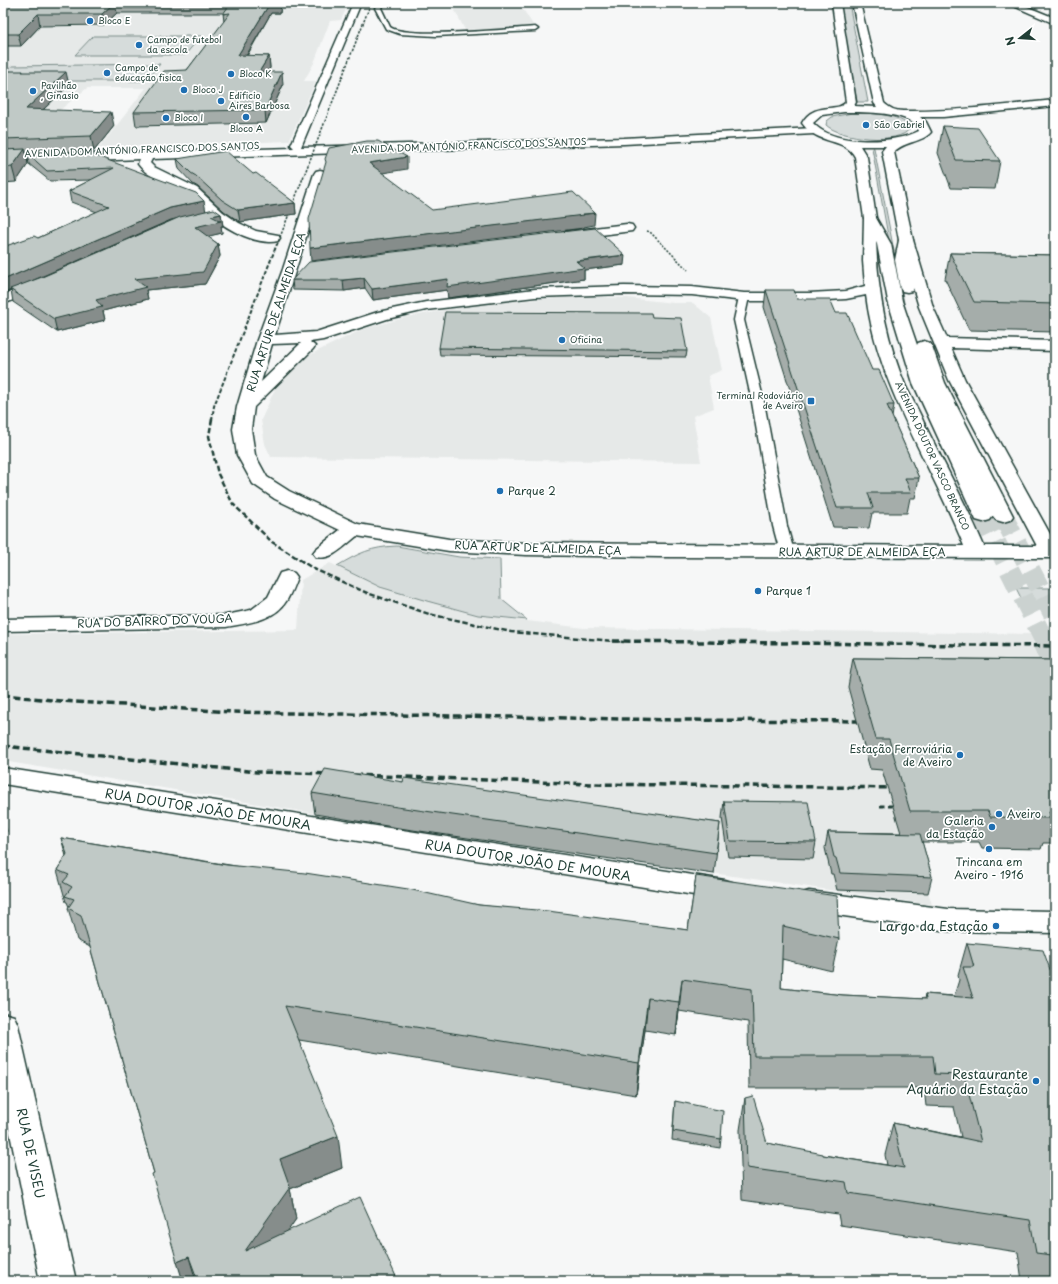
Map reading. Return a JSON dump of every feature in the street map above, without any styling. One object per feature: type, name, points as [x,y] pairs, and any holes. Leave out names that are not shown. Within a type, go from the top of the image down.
[{"type":"street","points":[[297,145],[357,3]]},
{"type":"street","points":[[836,3],[851,102],[849,106],[844,109]]},
{"type":"street","points":[[856,3],[879,103],[882,107],[894,113],[917,120],[925,128]]},
{"type":"street","points":[[1011,3],[1055,21]]},
{"type":"street","points":[[1033,3],[1055,12]]},
{"type":"street","points":[[900,142],[869,144],[838,140],[811,129],[807,123],[814,115],[827,111],[844,109],[894,113],[943,114],[1055,103]]},
{"type":"street","points":[[925,128],[939,123],[955,120],[1055,111]]},
{"type":"street","points":[[925,128],[925,132],[920,136],[900,142],[892,146],[888,151],[906,240],[926,307],[957,380],[1053,552]]},
{"type":"street","name":"AVENIDA DOM ANTÓNIO FRANCISCO DOS SANTOS","points":[[3,154],[811,129]]},
{"type":"street","name":"AVENIDA DOM ANTÓNIO FRANCISCO DOS SANTOS","points":[[3,159],[624,141],[811,129]]},
{"type":"street","name":"AVENIDA DOUTOR VASCO BRANCO","points":[[838,140],[851,144],[857,148],[861,157],[870,218],[868,242],[872,289],[884,347],[898,387],[966,527],[976,551]]},
{"type":"street","points":[[147,156],[144,164],[150,170],[193,191],[218,215],[234,226],[253,235],[273,238]]},
{"type":"street","name":"RUA ARTUR DE ALMEIDA EÇA","points":[[320,174],[298,269],[263,345],[246,407],[242,429],[246,455],[260,480],[282,495],[353,529],[449,545],[526,549],[786,552],[1053,552]]},
{"type":"street","points":[[204,217],[218,215]]},
{"type":"street","name":"AVENIDA DOUTOR VASCO BRANCO","points":[[870,218],[884,244],[894,300],[921,383],[982,516]]},
{"type":"street","points":[[556,236],[627,228]]},
{"type":"street","points":[[906,240],[902,260],[910,302],[937,383],[1003,516]]},
{"type":"street","points":[[3,300],[53,279]]},
{"type":"street","points":[[263,345],[283,350],[312,342],[383,315],[476,298],[535,293],[616,291],[709,292],[744,297],[846,296],[872,289]]},
{"type":"street","points":[[246,407],[312,342]]},
{"type":"street","points":[[941,344],[1055,346]]},
{"type":"street","points":[[323,553],[353,529]]},
{"type":"street","name":"RUA DO BAIRRO DO VOUGA","points":[[3,625],[226,621],[258,615],[277,600],[287,578]]},
{"type":"street","name":"RUA DOUTOR JOÃO DE MOURA","points":[[14,778],[666,882],[752,894]]},
{"type":"street","points":[[784,898],[948,920],[1055,922]]},
{"type":"street","name":"RUA DE VISEU","points":[[3,1026],[58,1281]]},
{"type":"lane","points":[[381,3],[378,8],[388,28],[397,32],[420,34],[536,29]]},
{"type":"lane","points":[[744,297],[739,320],[758,402],[786,552]]},
{"type":"path","points":[[627,228],[640,228],[650,232],[709,292]]},
{"type":"path","points":[[880,806],[900,806]]},
{"type":"path","points":[[3,821],[6,832]]},
{"type":"shaded area","points":[[3,3],[349,3],[341,20],[330,21],[314,63],[304,81],[316,81],[289,141],[99,148],[146,88],[87,88],[49,119],[3,114]]},
{"type":"shaded area","points":[[451,3],[519,3],[535,28],[465,30]]},
{"type":"shaded area","points":[[840,3],[849,3],[868,102],[857,102]]},
{"type":"shaded area","name":"Campo de futebol da escola","points":[[93,36],[201,36],[185,55],[75,55]]},
{"type":"shaded area","name":"Campo de educação fisica","points":[[160,64],[146,81],[53,81],[3,74],[12,66]]},
{"type":"shaded area","points":[[852,113],[875,114],[892,117],[906,123],[910,128],[904,134],[894,137],[869,138],[833,130],[826,125],[827,121],[832,117]]},
{"type":"shaded area","points":[[872,148],[874,148],[906,313],[902,312]]},
{"type":"shaded area","points":[[581,296],[693,303],[711,318],[722,370],[708,376],[714,408],[693,416],[701,462],[271,457],[265,444],[261,420],[275,389],[301,359],[363,329],[407,317],[479,304]]},
{"type":"shaded area","points":[[397,546],[459,557],[500,559],[501,599],[527,620],[478,615],[427,601],[380,587],[337,566],[372,549]]},
{"type":"shaded area","points":[[330,563],[380,587],[478,615],[584,628],[1036,634],[1032,625],[1055,625],[1055,843],[1039,843],[1041,849],[982,849],[979,842],[913,840],[932,905],[395,827],[3,761],[3,634],[298,630],[301,580]]},
{"type":"shaded area","points":[[1016,588],[1055,588],[1055,609],[1026,608]]},
{"type":"building","points":[[3,3],[114,3],[102,14],[38,14],[18,34],[3,34]]},
{"type":"building","points":[[231,3],[270,3],[238,55],[269,56],[259,72],[282,72],[265,110],[134,112],[164,71],[187,70],[230,13],[223,14]]},
{"type":"building","points":[[3,71],[66,72],[26,109],[111,112],[91,136],[3,139]]},
{"type":"building","points":[[943,126],[978,128],[1000,161],[956,160]]},
{"type":"building","points":[[367,141],[378,141],[407,157],[369,163],[432,210],[573,192],[595,213],[310,248],[309,219],[329,148]]},
{"type":"building","points":[[25,149],[12,167],[3,168],[3,150]]},
{"type":"building","points":[[226,151],[253,174],[256,173],[295,203],[238,210],[222,200],[177,159]]},
{"type":"building","points":[[86,152],[196,193],[204,201],[170,208],[3,280],[3,247],[34,236],[38,238],[109,206],[69,191],[114,168],[47,171],[27,153]]},
{"type":"building","points":[[214,209],[221,214],[211,216],[221,221],[195,227],[218,244],[203,272],[134,279],[146,287],[96,300],[102,307],[54,319],[10,289],[42,277],[180,217]]},
{"type":"building","points":[[595,228],[625,255],[576,261],[584,268],[447,287],[448,279],[372,289],[364,278],[343,280],[292,280],[309,262]]},
{"type":"building","points":[[950,253],[1055,255],[1055,304],[974,302]]},
{"type":"building","points":[[766,290],[794,290],[797,299],[830,299],[836,313],[847,313],[872,370],[879,370],[894,405],[887,405],[919,478],[905,478],[911,493],[868,493],[873,508],[837,508]]},
{"type":"building","name":"Oficina","points":[[445,312],[651,313],[652,317],[681,318],[687,351],[439,348]]},
{"type":"building","points":[[853,658],[1055,660],[1055,812],[1049,812],[1051,818],[990,817],[988,811],[910,811],[889,739],[876,739]]},
{"type":"building","points":[[325,769],[403,782],[404,778],[720,823],[716,853],[397,807],[312,793]]},
{"type":"building","points":[[724,801],[808,802],[816,842],[730,841]]},
{"type":"building","points":[[828,832],[920,834],[932,877],[840,873],[836,858],[834,857]]},
{"type":"building","points":[[61,838],[227,865],[305,873],[408,889],[479,905],[548,911],[688,930],[696,876],[837,896],[839,939],[783,926],[781,988],[843,995],[926,999],[925,994],[973,998],[963,967],[974,967],[967,943],[1043,950],[1055,983],[1055,1269],[1052,1255],[1036,1253],[1030,1220],[848,1193],[846,1182],[747,1168],[745,1098],[753,1096],[767,1143],[823,1155],[904,1168],[893,1123],[981,1142],[964,1075],[935,1074],[933,1056],[754,1056],[752,989],[682,979],[679,1002],[648,998],[639,1063],[285,1006],[338,1136],[280,1159],[290,1187],[245,1251],[360,1197],[398,1281],[198,1281],[189,1257],[177,1262],[152,1174],[154,1173],[81,915],[68,908],[74,899],[65,896],[72,887],[63,882],[69,875],[57,870],[67,854]]},
{"type":"building","points":[[675,1101],[723,1111],[721,1139],[673,1131]]},
{"type":"tunnel","points":[[983,516],[1045,642]]},
{"type":"tunnel","points":[[1003,516],[1055,618]]},
{"type":"tunnel","points":[[1044,641],[1055,663]]},
{"type":"railway","points":[[277,245],[371,3]]},
{"type":"railway","points":[[212,420],[214,406],[277,244]]},
{"type":"railway","points":[[212,419],[209,436],[218,474],[233,504],[272,542],[314,569],[367,593],[429,614],[511,632],[624,642]]},
{"type":"railway","points":[[613,641],[1055,646]]},
{"type":"railway","points":[[3,695],[61,701],[232,712],[678,720],[868,721]]},
{"type":"railway","points":[[3,746],[257,772],[334,774]]},
{"type":"railway","points":[[354,775],[591,784],[899,788]]},
{"type":"place","name":"Bloco E","points":[[90,21]]},
{"type":"place","name":"Campo de futebol da escola","points":[[139,45]]},
{"type":"place","name":"Campo de educação fisica","points":[[107,73]]},
{"type":"place","name":"Bloco K","points":[[231,74]]},
{"type":"place","name":"Bloco J","points":[[184,90]]},
{"type":"place","name":"Pavilhão , Ginasio","points":[[33,91]]},
{"type":"place","name":"Edificio Aires Barbosa","points":[[221,101]]},
{"type":"place","name":"Bloco A","points":[[246,117]]},
{"type":"place","name":"Bloco I","points":[[166,118]]},
{"type":"place","name":"São Gabriel","points":[[866,125]]},
{"type":"place","name":"Oficina","points":[[562,340]]},
{"type":"place","name":"Terminal Rodoviário de Aveiro","points":[[811,401]]},
{"type":"place","name":"Parque 2","points":[[500,491]]},
{"type":"place","name":"Parque 1","points":[[758,591]]},
{"type":"place","name":"Estação Ferroviária de Aveiro","points":[[960,755]]},
{"type":"place","name":"Aveiro","points":[[999,814]]},
{"type":"place","name":"Galeria da Estação","points":[[992,827]]},
{"type":"place","name":"Trincana em Aveiro - 1916","points":[[989,849]]},
{"type":"place","name":"Largo da Estação","points":[[996,926]]},
{"type":"place","name":"Restaurante Aquário da Estação","points":[[1036,1081]]}]
